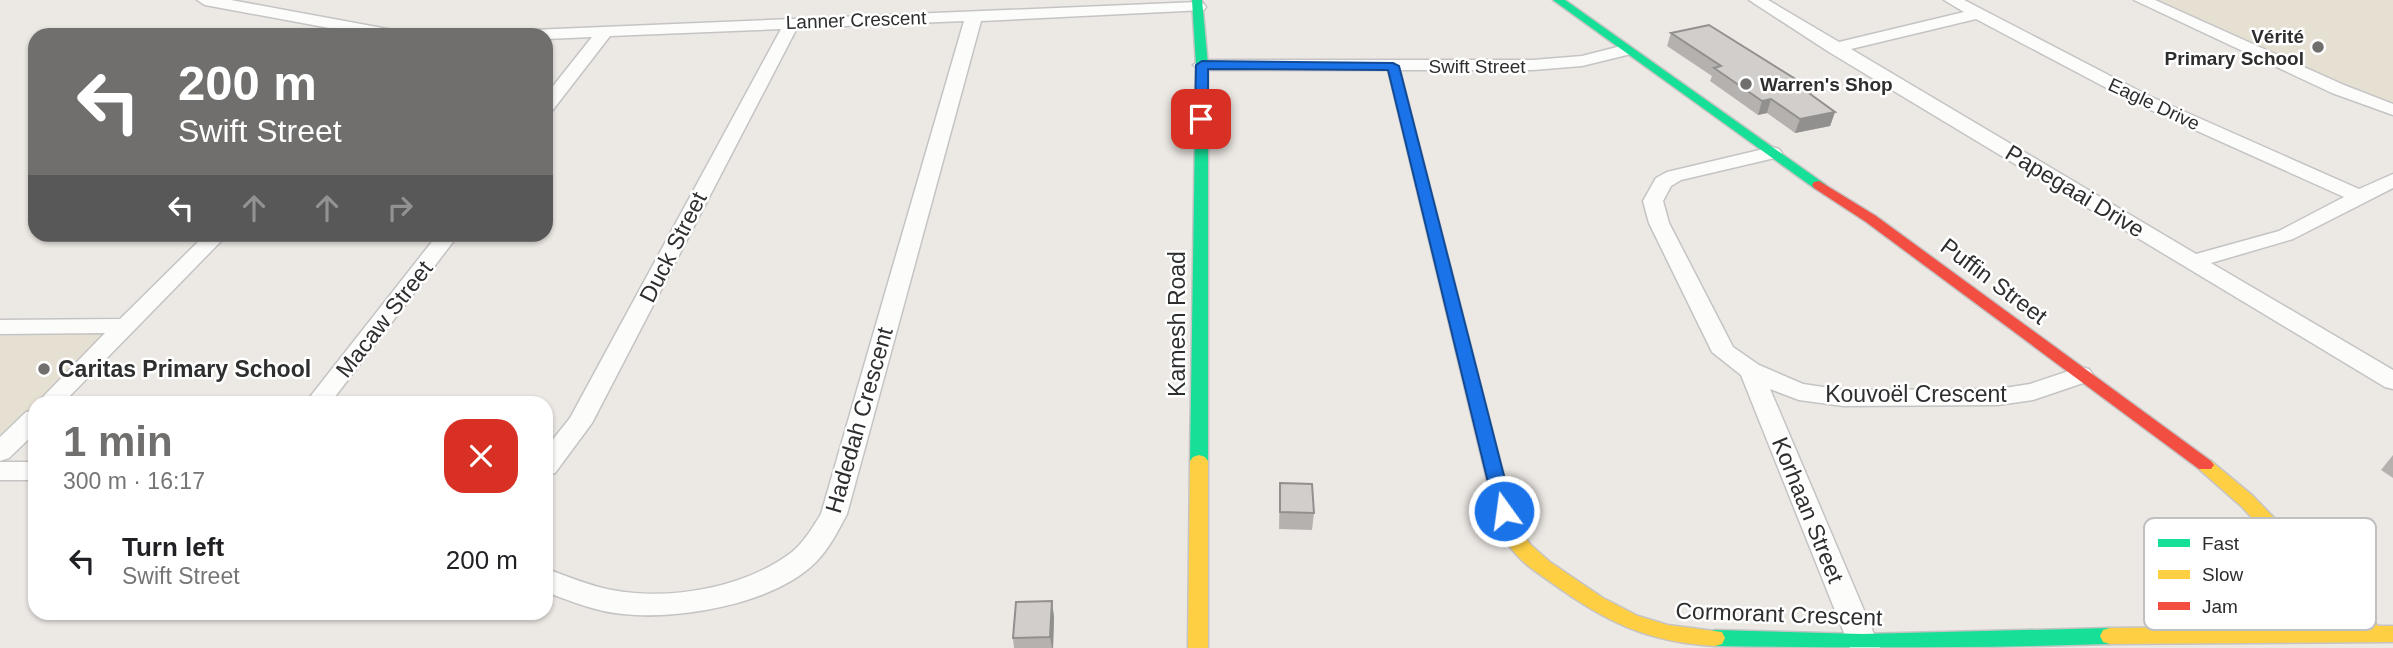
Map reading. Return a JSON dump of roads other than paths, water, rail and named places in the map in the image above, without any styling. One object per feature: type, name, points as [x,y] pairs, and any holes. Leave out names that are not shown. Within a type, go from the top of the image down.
[{"type":"street","points":[[205,0],[355,28]]},
{"type":"street","name":"Puffin Street","points":[[1558,0],[1772,153],[1871,219],[2218,474],[2263,518]]},
{"type":"street","name":"Papegaai Drive","points":[[1757,0],[2393,381]]},
{"type":"street","name":"Eagle Drive","points":[[1952,0],[2141,99],[2362,198]]},
{"type":"street","points":[[2142,0],[2338,89],[2393,110]]},
{"type":"street","name":"Lanner Crescent","points":[[553,34],[974,16],[1197,3]]},
{"type":"street","name":"Kamesh Road","points":[[1197,3],[1202,65],[1198,648]]},
{"type":"street","points":[[1835,48],[1977,14]]},
{"type":"street","name":"Hadedah Crescent","points":[[553,582],[622,603],[696,600],[748,587],[788,569],[803,558],[822,535],[834,514],[974,16]]},
{"type":"street","name":"Duck Street","points":[[553,457],[580,424],[792,23]]},
{"type":"street","points":[[553,98],[605,32]]},
{"type":"street","name":"Swift Street","points":[[1202,65],[1546,64],[1581,61],[1625,50]]},
{"type":"street","name":"Cormorant Crescent","points":[[1393,66],[1508,528],[1525,554],[1607,612],[1643,627],[1684,637],[1864,645],[2019,637],[2393,634]]},
{"type":"street","name":"Kouvoël Crescent","points":[[1772,153],[1674,176],[1663,182],[1653,201],[1659,223],[1724,352],[1751,371],[1799,392],[1843,398],[1998,397],[2033,392],[2081,375]]},
{"type":"street","points":[[2193,261],[2286,235],[2393,180]]},
{"type":"street","points":[[56,396],[210,242]]},
{"type":"street","name":"Macaw Street","points":[[323,396],[443,242]]},
{"type":"street","points":[[0,327],[127,326]]},
{"type":"street","name":"Korhaan Street","points":[[1751,371],[1864,645]]},
{"type":"street","points":[[0,453],[28,425]]},
{"type":"street","points":[[0,471],[28,471]]},
{"type":"street","name":"Puffin Street","points":[[2369,630],[2373,634]]},
{"type":"place","name":"Vérité Primary School","points":[[2318,47]]},
{"type":"place","name":"Warren's Shop","points":[[1746,84]]},
{"type":"place","name":"Caritas Primary School","points":[[44,369]]}]
